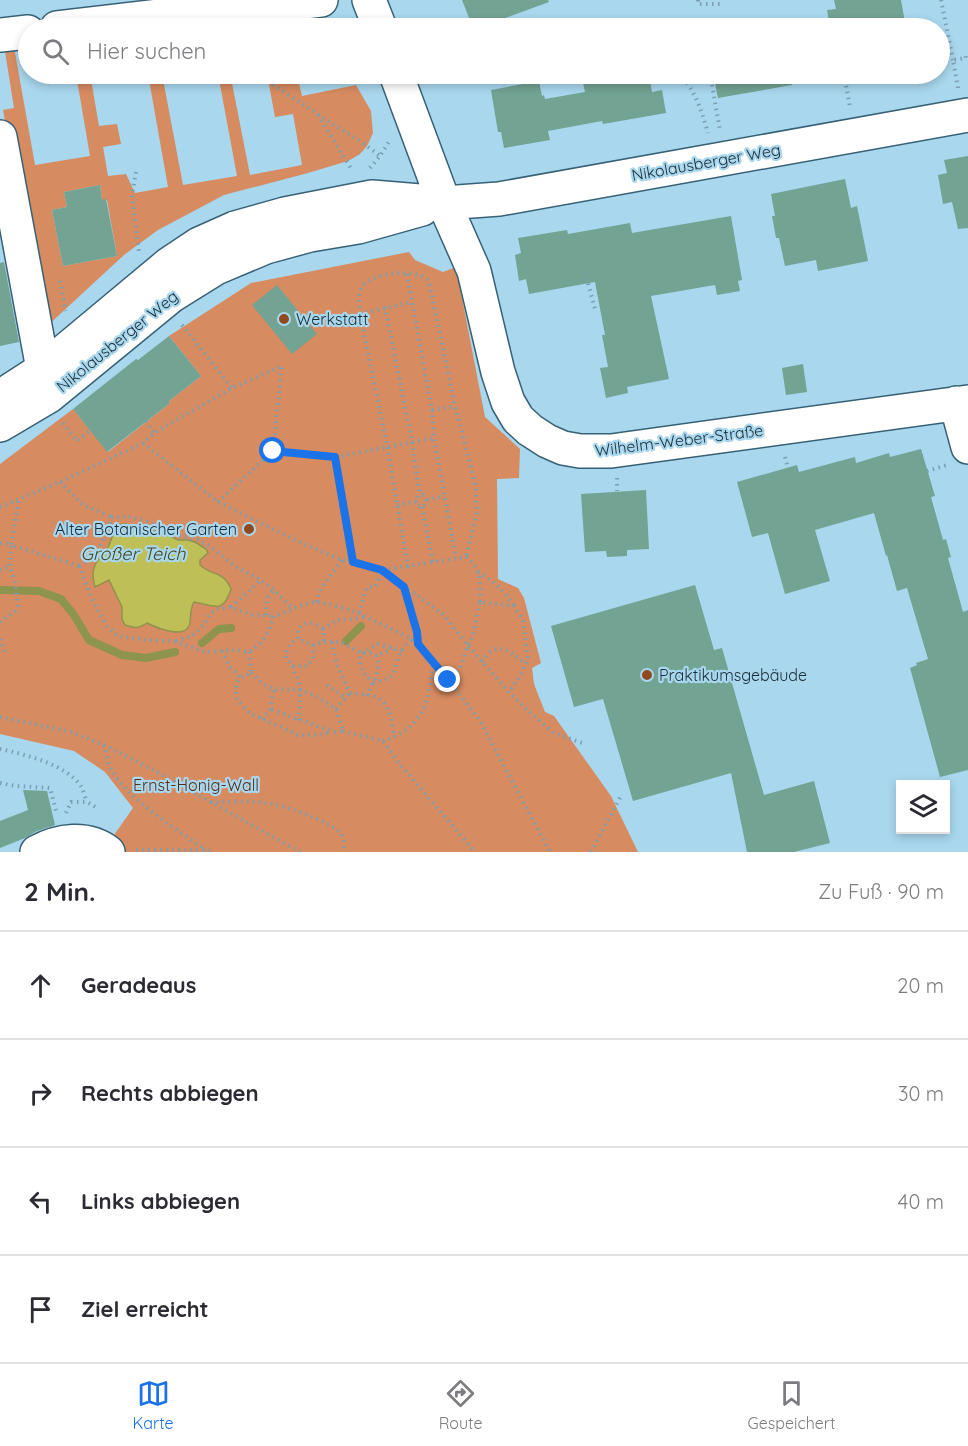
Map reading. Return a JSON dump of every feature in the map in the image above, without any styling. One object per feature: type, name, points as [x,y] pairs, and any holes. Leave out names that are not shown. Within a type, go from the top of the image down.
[{"type":"street","points":[[112,18],[178,6],[279,5],[321,0]]},
{"type":"street","points":[[369,0],[376,18]]},
{"type":"street","points":[[0,35],[18,33]]},
{"type":"street","name":"Wilhelm-Weber-Straße","points":[[400,84],[444,203],[474,271],[498,372],[508,402],[518,419],[547,441],[563,448],[580,451],[615,451],[962,403]]},
{"type":"street","name":"Nikolausberger Weg","points":[[0,397],[43,369],[169,264],[199,244],[243,225],[372,197],[444,203],[499,199],[966,115]]},
{"type":"street","points":[[0,137],[43,369]]},
{"type":"street","name":"Nikolausberger Weg","points":[[0,425],[49,396],[171,296],[216,268],[266,247],[310,235],[358,227],[444,203]]},
{"type":"street","points":[[962,403],[968,447]]},
{"type":"street","points":[[37,852],[64,841],[106,848]]},
{"type":"path","points":[[698,0],[698,4],[724,4]]},
{"type":"path","points":[[941,0],[945,18]]},
{"type":"path","points":[[950,45],[966,115]]},
{"type":"path","points":[[953,60],[966,58],[965,53]]},
{"type":"path","points":[[272,84],[380,156]]},
{"type":"path","points":[[688,84],[719,159]]},
{"type":"path","points":[[712,84],[719,159]]},
{"type":"path","points":[[317,113],[354,174]]},
{"type":"path","points":[[362,171],[370,167],[380,156],[389,141],[418,131]]},
{"type":"path","points":[[136,172],[132,195],[140,262]]},
{"type":"path","points":[[585,272],[594,309]]},
{"type":"path","points":[[408,567],[387,446],[360,314],[359,295],[362,286],[382,275],[399,273],[422,276],[426,278],[430,286],[455,406],[477,495],[477,513],[466,557]]},
{"type":"path","points":[[407,274],[456,558]]},
{"type":"path","points":[[360,314],[411,302]]},
{"type":"path","points":[[385,307],[412,442],[420,495],[416,502]]},
{"type":"path","points":[[178,320],[232,388]]},
{"type":"path","points":[[0,507],[143,443],[154,433],[232,388],[282,366],[273,451],[218,502]]},
{"type":"path","points":[[432,410],[455,406]]},
{"type":"path","points":[[59,418],[77,441],[90,430]]},
{"type":"path","points":[[146,421],[154,433]]},
{"type":"path","points":[[273,451],[335,457],[434,438]]},
{"type":"path","points":[[143,443],[218,502],[297,541],[342,560],[382,570],[466,557],[475,564],[478,572],[480,602],[473,636],[460,669],[448,680]]},
{"type":"path","points":[[785,456],[788,468]]},
{"type":"path","points":[[335,457],[353,562]]},
{"type":"path","points":[[60,482],[83,505],[112,517],[130,517],[145,521],[172,534],[198,540],[211,547],[236,567],[261,580],[293,609]]},
{"type":"path","points":[[420,495],[427,500]]},
{"type":"path","points":[[422,507],[427,500],[445,496]]},
{"type":"path","points":[[0,622],[18,606],[10,566],[19,499]]},
{"type":"path","points":[[398,505],[416,502]]},
{"type":"path","points":[[416,502],[422,507]]},
{"type":"path","points":[[422,507],[433,562]]},
{"type":"path","points":[[79,566],[99,549],[112,517]]},
{"type":"path","points":[[0,543],[79,566]]},
{"type":"path","points":[[316,602],[322,587],[342,560]]},
{"type":"path","points":[[0,570],[10,566]]},
{"type":"path","points":[[79,566],[92,599],[107,627],[118,636],[174,641],[205,652],[236,650],[249,652],[266,638],[274,616]]},
{"type":"path","points":[[382,570],[444,615],[509,692],[555,733],[585,744]]},
{"type":"path","points":[[359,613],[365,591],[368,587],[375,587],[382,570]]},
{"type":"path","points":[[478,572],[496,584],[523,620],[528,659],[509,692]]},
{"type":"path","points":[[231,608],[261,580]]},
{"type":"path","points":[[404,587],[417,632],[418,644]]},
{"type":"path","points":[[266,615],[267,598],[274,590]]},
{"type":"path","points":[[174,641],[192,636],[203,626],[210,614],[218,609],[231,608],[251,615],[274,616],[316,602],[359,613],[412,639],[479,718],[550,852]]},
{"type":"path","points":[[480,602],[514,606]]},
{"type":"path","points":[[323,629],[336,620],[364,616]]},
{"type":"path","points":[[298,639],[298,629],[310,622],[316,623],[323,629],[324,642]]},
{"type":"path","points":[[0,639],[6,654]]},
{"type":"path","points":[[298,639],[313,645],[324,642],[341,642],[361,653],[377,656],[392,648]]},
{"type":"path","points":[[298,639],[288,646],[286,651],[286,658],[293,666],[300,690],[298,720]]},
{"type":"path","points":[[373,682],[384,681],[394,673],[402,651],[412,639]]},
{"type":"path","points":[[332,642],[337,665],[351,693]]},
{"type":"path","points":[[373,682],[358,662],[361,653],[378,644],[402,651]]},
{"type":"path","points":[[293,666],[307,666],[313,659],[313,645]]},
{"type":"path","points":[[482,662],[487,654],[498,648],[512,653],[526,664]]},
{"type":"path","points":[[222,651],[229,666],[240,677]]},
{"type":"path","points":[[249,652],[251,673],[263,684],[274,689],[300,690],[314,695],[336,709],[343,731]]},
{"type":"path","points":[[367,696],[380,666],[377,656]]},
{"type":"path","points":[[251,673],[240,677],[236,683],[236,698],[249,713],[298,735],[319,735],[343,731],[382,741],[394,737],[409,727],[424,709],[429,693],[433,661]]},
{"type":"path","points":[[327,685],[346,698]]},
{"type":"path","points":[[262,718],[270,709],[274,689]]},
{"type":"path","points":[[351,693],[376,697],[384,704],[390,712],[394,737]]},
{"type":"path","points":[[336,709],[351,693]]},
{"type":"path","points":[[270,709],[334,732]]},
{"type":"path","points":[[0,717],[68,730],[104,745],[300,852]]},
{"type":"path","points":[[382,741],[475,852]]},
{"type":"path","points":[[104,745],[111,770],[127,790],[208,851]]},
{"type":"path","points":[[0,750],[64,771],[83,789],[87,802]]},
{"type":"path","points":[[0,783],[50,788],[57,817],[66,815],[71,802],[87,802],[97,808]]},
{"type":"path","points":[[591,852],[621,796]]},
{"type":"path","points":[[209,802],[276,804],[312,817],[331,826],[340,834],[344,852]]},
{"type":"path","points":[[106,848],[208,851]]},
{"type":"green space","points":[[4,45],[14,47],[18,84],[21,84],[35,165],[90,156],[78,84],[92,84],[99,126],[117,124],[121,144],[103,147],[108,176],[126,174],[135,193],[168,187],[150,84],[164,84],[183,185],[237,176],[220,84],[232,84],[250,175],[302,165],[293,114],[275,117],[269,84],[299,84],[302,96],[356,85],[371,111],[373,133],[360,154],[348,161],[224,195],[158,230],[124,255],[45,328],[42,325],[3,110],[14,108]],"holes":[[[100,185],[102,200],[107,200],[117,256],[63,266],[52,210],[67,207],[64,192]]]},
{"type":"green space","name":"Alter Botanischer Garten","points":[[409,252],[415,260],[443,272],[456,267],[485,417],[520,449],[519,478],[497,479],[498,579],[518,588],[524,598],[541,663],[532,668],[534,684],[545,712],[554,716],[611,796],[638,852],[126,852],[124,846],[114,835],[133,808],[105,772],[74,751],[0,734],[0,464],[73,409],[108,452],[201,376],[169,336],[251,283]]},
{"type":"water","name":"Großer Teich","points":[[121,524],[164,533],[178,540],[195,542],[206,549],[208,553],[200,560],[200,565],[221,576],[228,583],[231,589],[225,602],[212,606],[194,602],[188,628],[184,631],[172,632],[147,623],[136,627],[125,625],[122,619],[122,607],[109,580],[95,587],[93,577],[96,563],[105,553],[115,530]]},
{"type":"building","points":[[462,0],[548,0],[549,2],[505,18],[469,18]]},
{"type":"building","points":[[834,0],[901,0],[904,18],[828,18],[827,10],[836,9]]},
{"type":"building","points":[[523,84],[540,84],[542,96],[544,95],[545,99],[585,92],[583,84],[651,84],[652,92],[662,90],[666,113],[548,131],[550,140],[504,148],[501,132],[498,132],[491,90]]},
{"type":"building","points":[[715,84],[792,84],[792,85],[718,98]]},
{"type":"building","points":[[968,156],[968,228],[958,229],[952,202],[943,204],[938,175],[947,173],[944,160]]},
{"type":"building","points":[[845,179],[851,208],[857,206],[868,261],[818,271],[816,260],[785,266],[779,238],[776,238],[771,194]]},
{"type":"building","points":[[100,185],[102,200],[106,199],[117,256],[63,266],[52,210],[67,207],[64,192]]},
{"type":"building","points":[[731,216],[742,280],[738,281],[740,291],[717,295],[715,285],[651,296],[669,379],[627,387],[628,393],[606,398],[600,368],[608,367],[602,335],[605,335],[595,282],[529,294],[526,279],[519,281],[515,255],[521,253],[518,238],[567,230],[568,234],[630,223],[632,233]]},
{"type":"building","points":[[4,262],[19,342],[0,346],[0,263]]},
{"type":"building","name":"Werkstatt","points":[[277,285],[317,334],[292,354],[252,305]]},
{"type":"building","points":[[169,336],[201,376],[107,452],[73,409]]},
{"type":"building","points":[[803,364],[807,392],[786,395],[782,368]]},
{"type":"building","points":[[921,449],[935,496],[931,497],[943,540],[946,539],[951,557],[948,558],[963,612],[968,610],[968,770],[940,777],[910,668],[928,659],[907,588],[897,591],[874,513],[815,530],[830,581],[785,594],[768,533],[752,537],[737,482],[797,465],[799,472],[855,457],[856,463],[889,453],[890,457]]},
{"type":"building","points":[[646,490],[649,549],[627,550],[627,556],[607,557],[606,551],[585,552],[581,494]]},
{"type":"building","name":"Praktikumsgebäude","points":[[695,585],[714,650],[722,648],[764,795],[814,781],[830,843],[794,852],[747,852],[731,773],[633,801],[603,699],[574,707],[551,626]]},
{"type":"building","points":[[23,790],[47,791],[55,825],[0,848],[0,821],[28,810]]},
{"type":"waterway","points":[[0,590],[39,591],[61,599],[89,640],[122,655],[146,658],[175,652]]},
{"type":"waterway","points":[[346,641],[361,626]]},
{"type":"waterway","points":[[202,643],[219,629],[231,628]]},
{"type":"place","name":"Werkstatt","points":[[284,319]]},
{"type":"place","name":"Alter Botanischer Garten","points":[[249,529]]},
{"type":"place","name":"Praktikumsgebäude","points":[[647,675]]},
{"type":"route","points":[[273,451],[335,457],[353,562],[382,570],[404,587],[417,632],[418,644],[448,680]]},
{"type":"park label","name":"Ernst-Honig-Wall","points":[[196,785]]}]
